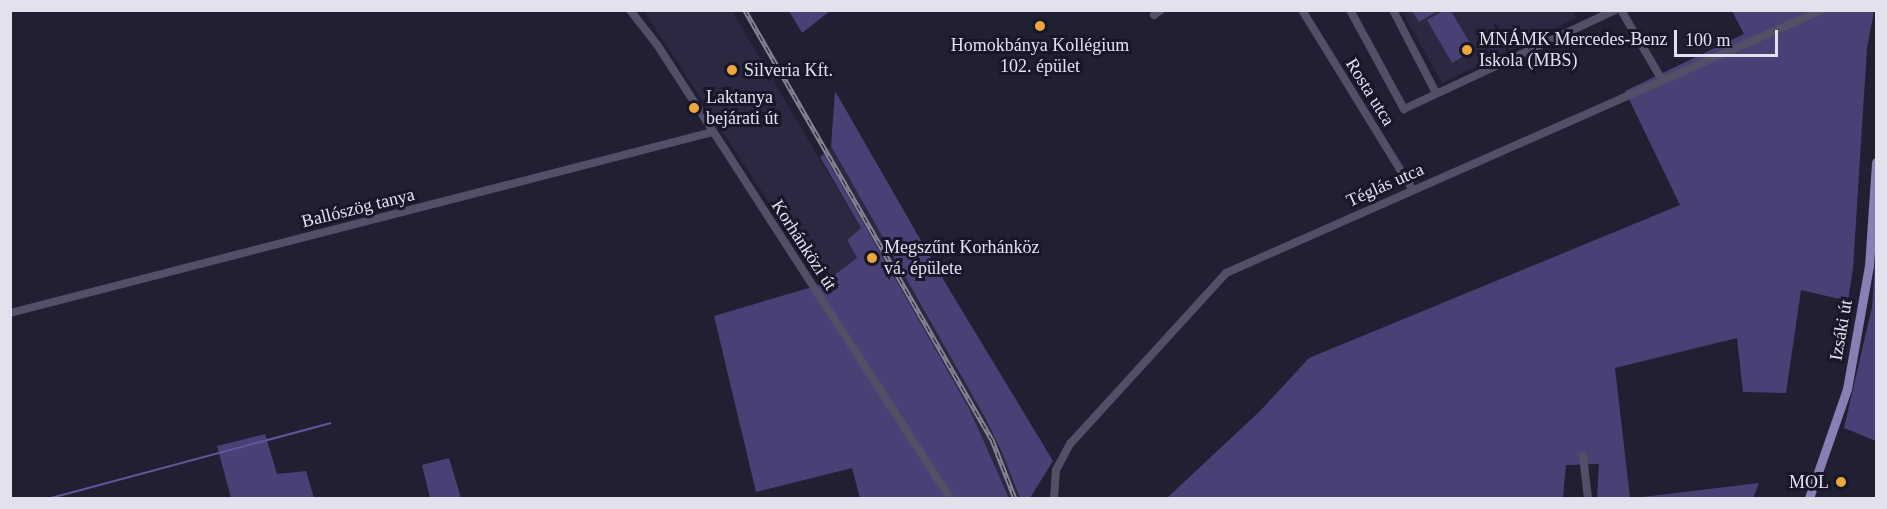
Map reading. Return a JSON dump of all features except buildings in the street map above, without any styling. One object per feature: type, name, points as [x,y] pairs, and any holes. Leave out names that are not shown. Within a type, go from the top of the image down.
[{"type":"main road","name":"Izsáki út","points":[[1809,498],[1846,389],[1869,266],[1876,162]]},
{"type":"street","name":"Korhánközi út","points":[[630,10],[657,46],[950,498]]},
{"type":"street","name":"Rosta utca","points":[[1302,10],[1412,189]]},
{"type":"street","points":[[1350,10],[1404,109],[1615,10]]},
{"type":"street","points":[[1393,10],[1436,93]]},
{"type":"street","points":[[1621,10],[1662,80]]},
{"type":"street","name":"Téglás utca","points":[[1054,498],[1056,470],[1070,444],[1226,273],[1822,10]]},
{"type":"street","name":"Ballószög tanya","points":[[10,313],[713,132]]},
{"type":"street","points":[[1583,456],[1588,498]]},
{"type":"shaded area","name":"MNÁMK Mercedes-Benz Iskola (MBS)","points":[[1572,10],[1576,18],[1442,83],[1402,11]]},
{"type":"shaded area","points":[[644,11],[732,11],[861,229],[847,240],[857,258],[822,284]]},
{"type":"shaded area","points":[[789,11],[830,11],[802,33]]},
{"type":"shaded area","points":[[1412,11],[1438,11],[1419,22]]},
{"type":"shaded area","points":[[1443,11],[1451,11],[1474,50],[1452,63],[1427,20]]},
{"type":"shaded area","points":[[1732,11],[1874,11],[1867,48],[1853,269],[1848,301],[1801,290],[1786,393],[1743,392],[1737,338],[1615,368],[1630,498],[1597,498],[1599,464],[1566,465],[1563,498],[1167,498],[1260,411],[1309,358],[1680,205],[1625,91],[1744,34]]},
{"type":"shaded area","points":[[835,91],[946,284],[1053,461],[1030,498],[1020,498],[1000,448],[983,414],[831,146]]},
{"type":"shaded area","points":[[831,146],[983,414],[1000,448],[1020,498],[1009,498],[969,408],[824,154]]},
{"type":"shaded area","points":[[824,154],[969,408],[1009,498],[860,498],[852,468],[756,492],[714,316],[822,284],[857,258],[847,240],[861,228],[820,157]]},
{"type":"shaded area","points":[[1876,249],[1876,441],[1844,428],[1872,307]]},
{"type":"shaded area","points":[[265,434],[277,474],[306,471],[314,498],[231,498],[217,446]]},
{"type":"shaded area","points":[[449,458],[461,498],[430,498],[422,465]]},
{"type":"shaded area","points":[[1759,483],[1753,498],[1634,498]]},
{"type":"waterway","points":[[51,498],[330,423]]},
{"type":"railway","points":[[745,10],[992,439],[1015,498]]},
{"type":"place","name":"Homokbánya Kollégium 102. épület","points":[[1040,26]]},
{"type":"place","name":"MNÁMK Mercedes-Benz Iskola (MBS)","points":[[1467,50]]},
{"type":"place","name":"Silveria Kft.","points":[[732,70]]},
{"type":"place","name":"Laktanya bejárati út","points":[[694,108]]},
{"type":"place","name":"Megszűnt Korhánköz vá. épülete","points":[[872,258]]},
{"type":"place","name":"MOL","points":[[1841,482]]}]
